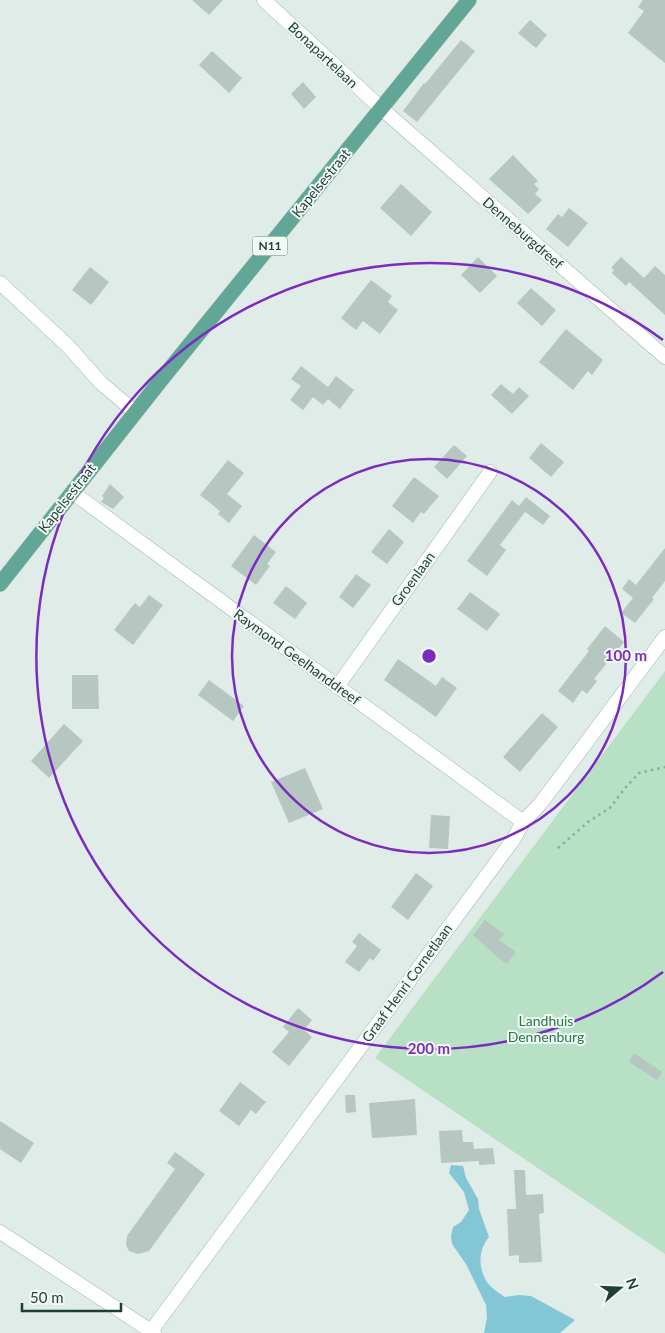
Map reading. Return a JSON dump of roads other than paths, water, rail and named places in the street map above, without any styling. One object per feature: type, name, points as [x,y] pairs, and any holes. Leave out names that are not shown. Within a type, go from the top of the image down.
[{"type":"main road","name":"Kapelsestraat","points":[[0,584],[135,412],[469,0]]},
{"type":"street","name":"Bonapartelaan","points":[[264,0],[382,109]]},
{"type":"street","name":"Denneburgdreef","points":[[382,109],[665,357]]},
{"type":"street","points":[[0,284],[67,345],[101,383],[135,412]]},
{"type":"street","name":"Groenlaan","points":[[336,686],[490,472]]},
{"type":"street","name":"Raymond Geelhanddreef","points":[[72,492],[523,822]]},
{"type":"street","name":"Graaf Henri Cornetlaan","points":[[152,1332],[513,840],[523,822],[541,803],[665,637]]},
{"type":"street","points":[[0,1232],[152,1332]]},
{"type":"water","points":[[451,1165],[463,1166],[466,1178],[478,1199],[479,1209],[489,1237],[485,1242],[480,1259],[482,1271],[487,1282],[505,1297],[531,1296],[575,1320],[560,1333],[484,1333],[487,1318],[486,1305],[466,1264],[452,1244],[453,1227],[461,1222],[469,1210],[464,1192],[449,1173]]},
{"type":"park label","name":"Landhuis Dennenburg","points":[[546,1030]]}]
